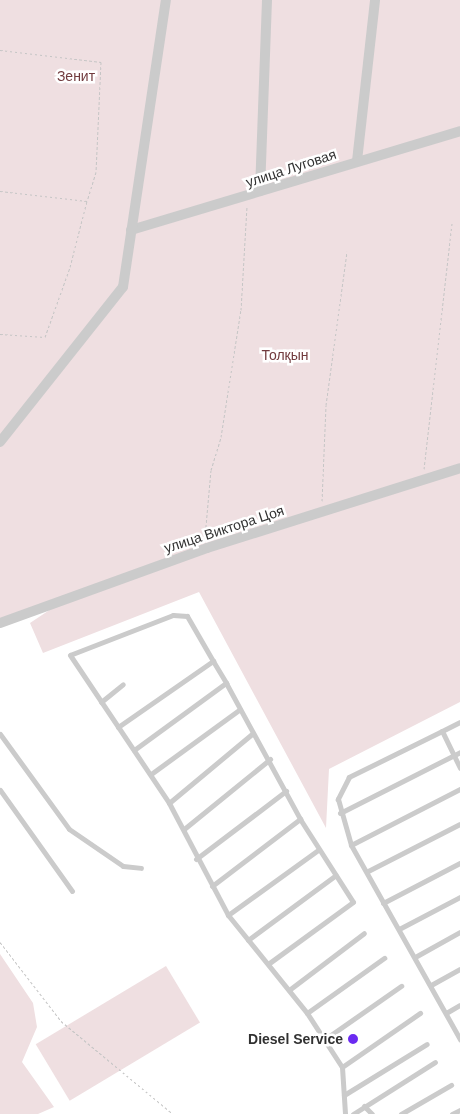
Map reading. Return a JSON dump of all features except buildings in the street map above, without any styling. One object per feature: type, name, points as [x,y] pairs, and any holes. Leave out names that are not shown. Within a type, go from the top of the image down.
[{"type":"street","points":[[0,442],[115,302],[124,287],[166,0]]},
{"type":"street","points":[[260,191],[257,180],[267,0]]},
{"type":"street","points":[[357,161],[375,0]]},
{"type":"street","name":"улица Луговая","points":[[131,230],[247,197],[260,191],[460,131]]},
{"type":"street","name":"улица Виктора Цоя","points":[[0,623],[207,548],[460,468]]},
{"type":"lane","points":[[268,964],[353,902],[318,850],[270,759],[186,616],[173,615],[123,632],[70,655],[169,803],[184,829],[196,859],[228,915],[307,1013],[342,1067],[345,1114]]},
{"type":"lane","points":[[118,726],[213,661]]},
{"type":"lane","points":[[134,750],[226,683]]},
{"type":"lane","points":[[101,702],[123,684]]},
{"type":"lane","points":[[151,774],[240,709]]},
{"type":"lane","points":[[460,722],[349,777],[338,799],[340,813],[351,845],[368,871],[383,903],[460,1039]]},
{"type":"lane","points":[[442,731],[460,768]]},
{"type":"lane","points":[[169,803],[253,732]]},
{"type":"lane","points":[[0,734],[69,829],[122,866],[141,868]]},
{"type":"lane","points":[[340,813],[460,752]]},
{"type":"lane","points":[[184,829],[270,759]]},
{"type":"lane","points":[[351,845],[460,789]]},
{"type":"lane","points":[[0,790],[72,892]]},
{"type":"lane","points":[[196,859],[286,791]]},
{"type":"lane","points":[[212,886],[300,819]]},
{"type":"lane","points":[[368,871],[460,824]]},
{"type":"lane","points":[[228,915],[318,850]]},
{"type":"lane","points":[[383,903],[460,863]]},
{"type":"lane","points":[[248,940],[336,875]]},
{"type":"lane","points":[[399,929],[460,896]]},
{"type":"lane","points":[[415,957],[460,932]]},
{"type":"lane","points":[[288,990],[364,933]]},
{"type":"lane","points":[[307,1013],[384,958]]},
{"type":"lane","points":[[431,985],[460,969]]},
{"type":"lane","points":[[325,1039],[401,986]]},
{"type":"lane","points":[[446,1013],[460,1005]]},
{"type":"lane","points":[[342,1067],[420,1013]]},
{"type":"lane","points":[[344,1095],[427,1044]]},
{"type":"lane","points":[[353,1114],[435,1062]]},
{"type":"lane","points":[[401,1114],[451,1085]]},
{"type":"lane","points":[[364,1106],[372,1114]]},
{"type":"lane","points":[[452,1114],[460,1110]]},
{"type":"path","points":[[0,50],[101,62],[96,172],[70,267],[45,337],[0,334]]},
{"type":"path","points":[[0,192],[87,201]]},
{"type":"path","points":[[207,548],[206,506],[241,310],[247,197]]},
{"type":"path","points":[[426,480],[426,444],[452,223]]},
{"type":"path","points":[[323,511],[325,413],[348,251]]},
{"type":"path","points":[[0,942],[61,1021],[172,1114]]},
{"type":"green space","name":"Толқын","points":[[0,0],[460,0],[460,702],[329,769],[326,828],[199,592],[43,653],[30,623],[51,609],[0,625]]},
{"type":"green space","points":[[0,954],[33,1003],[37,1027],[22,1062],[54,1107],[38,1114],[0,1114]]},
{"type":"green space","points":[[166,966],[200,1023],[70,1101],[36,1044]]},
{"type":"place","name":"Diesel Service","points":[[353,1039]]},
{"type":"park label","name":"Зенит","points":[[76,76]]}]
